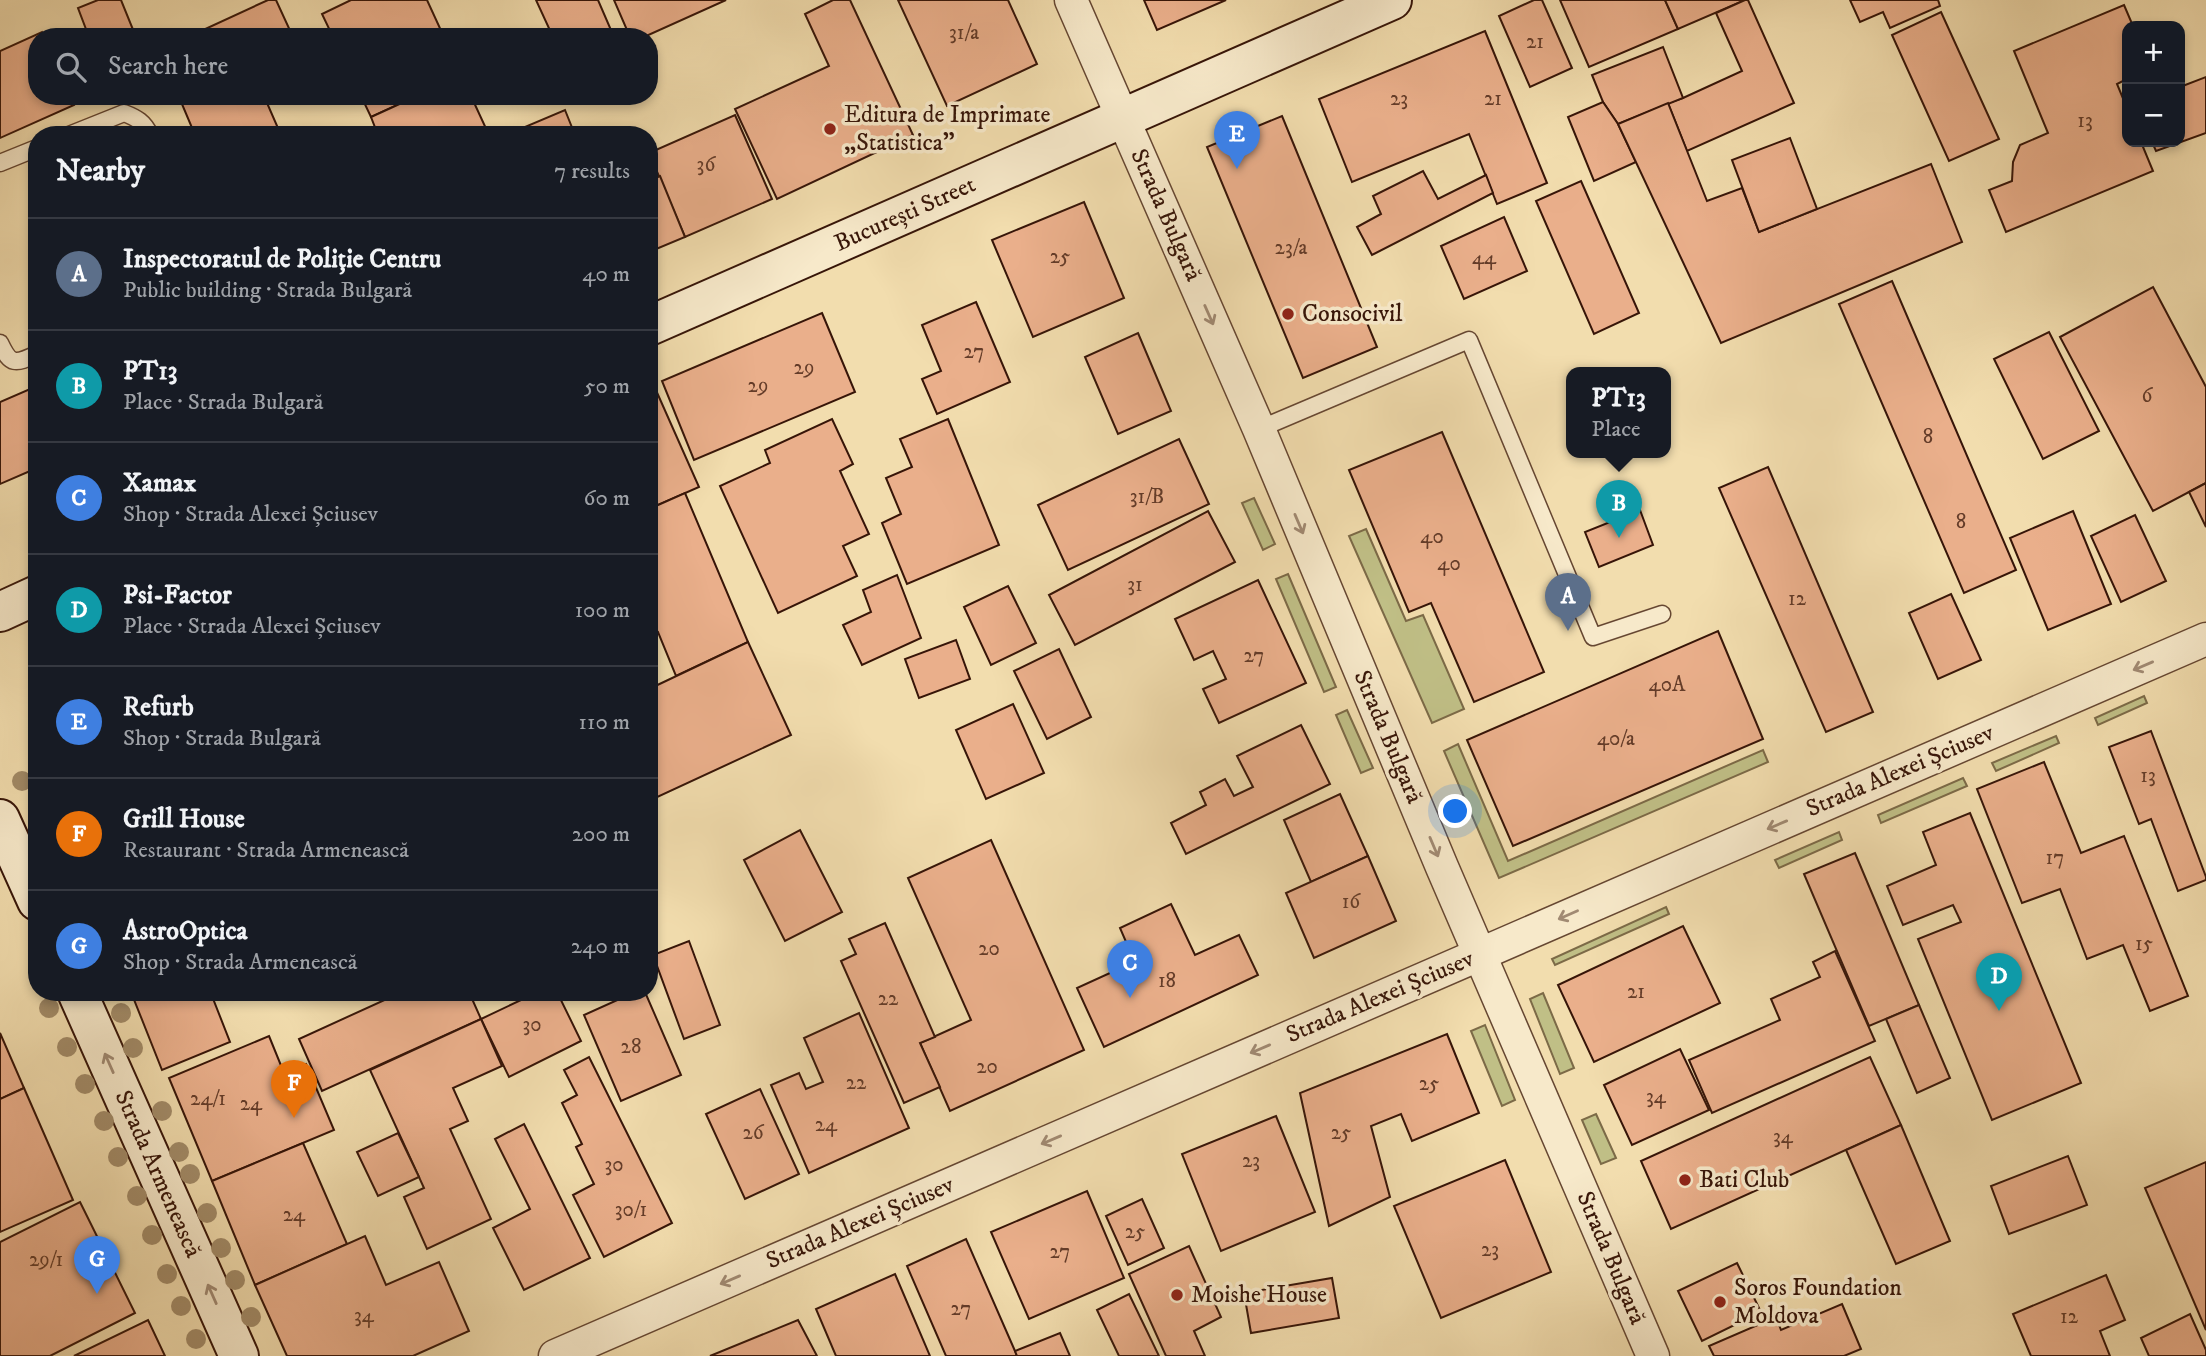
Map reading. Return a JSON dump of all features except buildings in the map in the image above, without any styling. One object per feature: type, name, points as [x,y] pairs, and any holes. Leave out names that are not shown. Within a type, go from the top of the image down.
[{"type":"main road","name":"București Street","points":[[658,322],[1392,0]]},
{"type":"main road","points":[[0,612],[28,600]]},
{"type":"main road","points":[[0,818],[28,881]]},
{"type":"main road","name":"Strada Armenească","points":[[81,1001],[239,1356]]},
{"type":"street","name":"Strada Bulgară","points":[[1071,0],[1259,429],[1653,1356]]},
{"type":"street","name":"Strada Alexei Șciusev","points":[[555,1356],[2206,639]]},
{"type":"lane","points":[[92,126],[124,113],[146,126]]},
{"type":"lane","points":[[0,163],[28,152]]},
{"type":"lane","points":[[1259,429],[1469,340],[1593,637],[1662,614]]},
{"type":"lane","points":[[0,343],[6,357],[12,362],[28,358]]},
{"type":"shaded area","points":[[1254,498],[1275,544],[1263,550],[1242,503]]},
{"type":"shaded area","points":[[1366,529],[1406,621],[1423,615],[1464,709],[1432,723],[1349,536]]},
{"type":"shaded area","points":[[1288,574],[1336,687],[1324,692],[1276,579]]},
{"type":"shaded area","points":[[2144,696],[2147,703],[2098,725],[2095,718]]},
{"type":"shaded area","points":[[1347,710],[1373,768],[1361,773],[1336,715]]},
{"type":"shaded area","points":[[2056,736],[2059,743],[1996,771],[1992,763]]},
{"type":"shaded area","points":[[1458,744],[1508,861],[1763,750],[1768,762],[1499,878],[1444,751]]},
{"type":"shaded area","points":[[1963,778],[1967,786],[1881,823],[1878,815]]},
{"type":"shaded area","points":[[1839,832],[1842,840],[1779,868],[1775,860]]},
{"type":"shaded area","points":[[1666,907],[1669,914],[1555,965],[1552,959]]},
{"type":"shaded area","points":[[1543,993],[1574,1068],[1560,1074],[1530,999]]},
{"type":"shaded area","points":[[1485,1025],[1515,1100],[1502,1106],[1471,1031]]},
{"type":"shaded area","points":[[1596,1114],[1616,1158],[1601,1164],[1582,1120]]},
{"type":"place","name":"Editura de Imprimate „Statistica”","points":[[830,129]]},
{"type":"place","name":"Refurb","points":[[1237,169]]},
{"type":"place","name":"Consocivil","points":[[1288,314]]},
{"type":"place","name":"PT13","points":[[1619,538]]},
{"type":"place","name":"Inspectoratul de Poliție Centru","points":[[1568,631]]},
{"type":"place","name":"Xamax","points":[[1130,998]]},
{"type":"place","name":"Psi-Factor","points":[[1999,1011]]},
{"type":"place","name":"Grill House","points":[[294,1118]]},
{"type":"place","name":"Bati Club","points":[[1685,1180]]},
{"type":"place","name":"AstroOptica","points":[[97,1294]]},
{"type":"place","name":"Moishe House","points":[[1177,1295]]},
{"type":"place","name":"Soros Foundation Moldova","points":[[1720,1302]]}]
